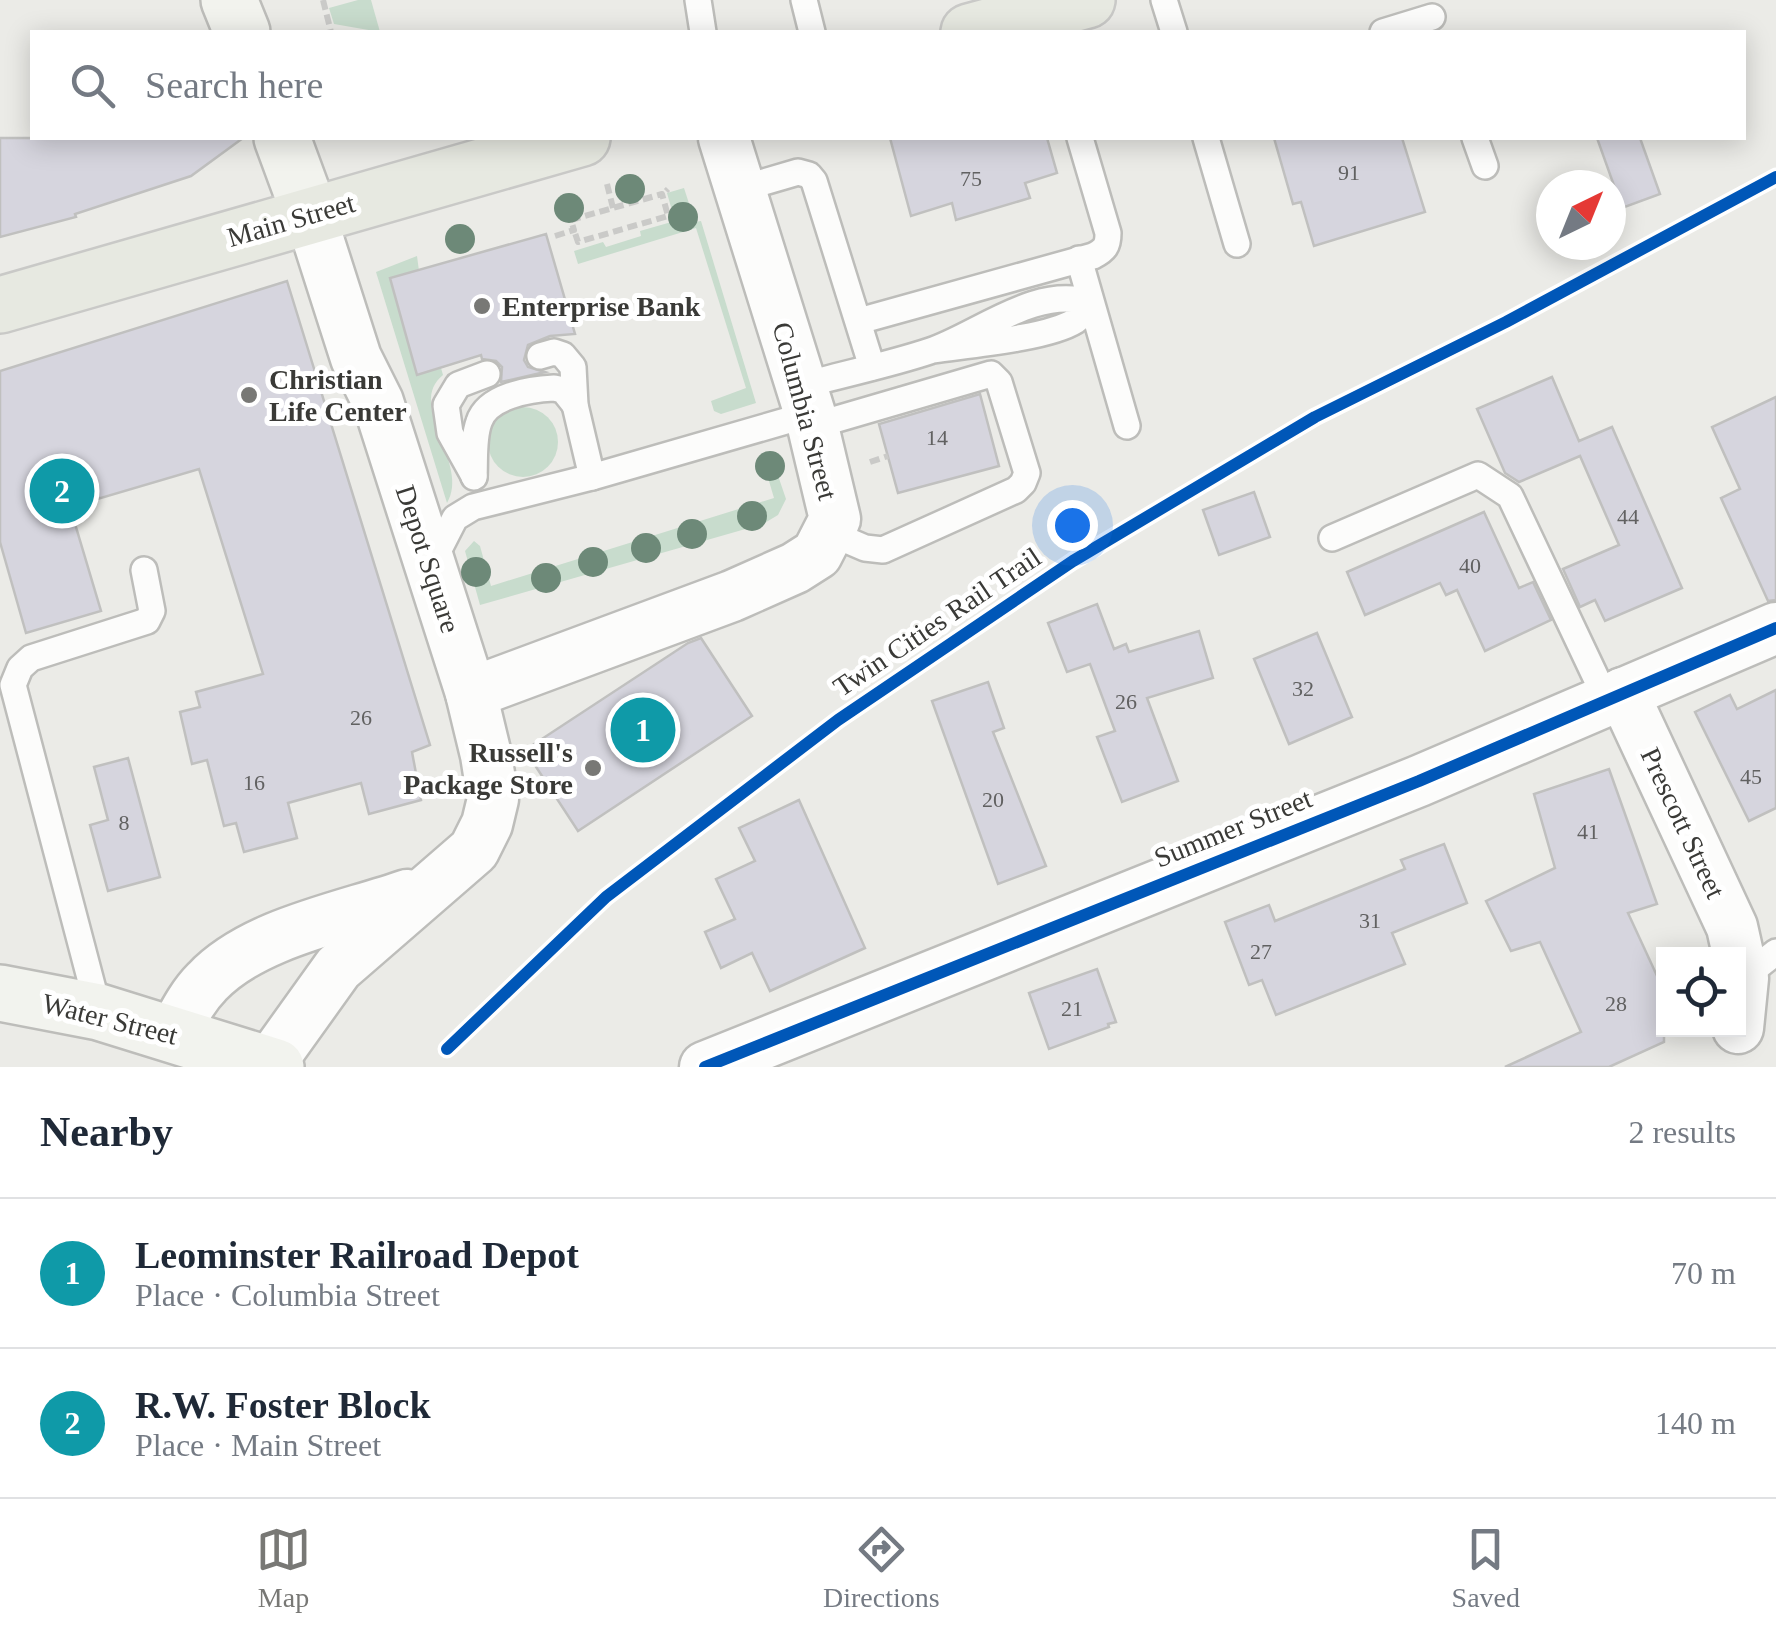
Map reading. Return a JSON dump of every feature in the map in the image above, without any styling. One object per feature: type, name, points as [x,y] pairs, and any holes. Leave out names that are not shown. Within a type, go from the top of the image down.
[{"type":"main road","points":[[229,0],[241,30]]},
{"type":"main road","points":[[977,30],[1049,12]]},
{"type":"main road","points":[[283,140],[310,214]]},
{"type":"main road","name":"Main Street","points":[[0,305],[310,214],[595,161]]},
{"type":"main road","name":"Water Street","points":[[0,993],[98,1012],[273,1065]]},
{"type":"street","name":"Columbia Street","points":[[471,693],[732,596],[795,568],[817,554],[830,533],[834,519],[808,409],[725,140]]},
{"type":"street","name":"Depot Square","points":[[273,1065],[338,968],[474,850],[487,824],[492,799],[471,693],[378,402],[356,358],[310,214]]},
{"type":"street","name":"Summer Street","points":[[704,1067],[1419,781],[1776,628]]},
{"type":"street","name":"Prescott Street","points":[[1615,697],[1749,960]]},
{"type":"street","name":"Depot Square","points":[[172,1034],[207,981],[248,950],[426,889]]},
{"type":"street","name":"Prescott Street","points":[[1717,1067],[1734,1037]]},
{"type":"lane","points":[[698,0],[703,30]]},
{"type":"lane","points":[[804,0],[812,30]]},
{"type":"lane","points":[[1164,0],[1173,30]]},
{"type":"lane","points":[[1388,30],[1432,16]]},
{"type":"lane","points":[[859,321],[1104,250],[1108,232],[1081,140]]},
{"type":"lane","points":[[1207,140],[1237,244]]},
{"type":"lane","points":[[1475,140],[1485,166]]},
{"type":"lane","points":[[740,190],[798,172],[809,174],[872,366]]},
{"type":"lane","points":[[1080,259],[1127,426]]},
{"type":"lane","points":[[808,409],[872,366],[934,350],[1016,312],[1071,298],[1092,303]]},
{"type":"lane","points":[[540,356],[554,352],[573,366],[575,405],[592,477]]},
{"type":"lane","points":[[484,504],[450,432],[446,405],[458,385],[486,374]]},
{"type":"lane","points":[[429,568],[455,518],[473,506],[592,477],[808,409],[991,374],[999,382],[1027,473],[1024,483],[883,550],[865,548],[830,533]]},
{"type":"lane","points":[[474,477],[477,428],[492,404],[554,388],[563,390],[575,405]]},
{"type":"lane","points":[[1332,538],[1478,475],[1510,496],[1615,697]]},
{"type":"lane","points":[[98,1012],[13,685],[20,668],[32,658],[147,621],[152,611],[144,570]]},
{"type":"path","points":[[322,0],[330,30]]},
{"type":"path","points":[[595,161],[613,208]]},
{"type":"path","points":[[662,194],[668,216],[578,242],[574,230],[571,220],[662,194]]},
{"type":"path","points":[[556,236],[574,230]]},
{"type":"green space","points":[[371,0],[379,30],[334,24],[329,8]]},
{"type":"green space","points":[[684,188],[695,222],[701,221],[756,403],[721,414],[714,411],[711,401],[746,388],[696,228],[578,264],[574,251],[603,242],[606,247],[675,221],[667,193]]},
{"type":"green space","points":[[417,256],[419,271],[390,279],[417,374],[441,368],[443,375],[433,388],[431,402],[451,471],[452,488],[447,503],[376,272]]},
{"type":"green space","points":[[523,407],[547,418],[558,442],[547,466],[523,477],[499,466],[488,442],[499,418]]},
{"type":"green space","points":[[770,452],[786,499],[778,515],[763,524],[480,605],[465,551],[474,541],[480,546],[491,586],[774,498],[761,454]]},
{"type":"building","points":[[0,138],[240,140],[191,176],[75,214],[76,217],[0,237]]},
{"type":"building","points":[[891,140],[1048,140],[1057,173],[1025,183],[1030,198],[956,220],[952,203],[911,216]]},
{"type":"building","points":[[1275,140],[1403,140],[1425,212],[1314,246],[1301,202],[1293,204]]},
{"type":"building","points":[[1598,140],[1641,140],[1660,194],[1626,207],[1626,170],[1608,170]]},
{"type":"building","name":"Enterprise Bank","points":[[546,234],[575,334],[550,336],[528,345],[524,360],[528,367],[545,372],[501,382],[502,367],[481,355],[417,375],[390,278]]},
{"type":"building","points":[[287,281],[430,745],[412,752],[421,800],[369,814],[361,783],[288,803],[297,838],[244,852],[236,823],[224,826],[207,760],[192,764],[180,712],[200,707],[196,692],[263,674],[199,469],[70,507],[101,611],[26,633],[0,542],[0,371]]},
{"type":"building","points":[[1552,377],[1579,441],[1612,427],[1682,588],[1605,621],[1595,600],[1580,607],[1563,569],[1619,545],[1580,456],[1519,482],[1505,473],[1477,409]]},
{"type":"building","points":[[980,394],[999,466],[898,493],[879,424]]},
{"type":"building","points":[[1776,397],[1776,600],[1768,601],[1721,498],[1740,489],[1712,427]]},
{"type":"building","points":[[1254,492],[1270,537],[1219,555],[1203,510]]},
{"type":"building","points":[[1484,512],[1519,588],[1533,582],[1551,620],[1485,651],[1457,590],[1446,595],[1440,583],[1365,615],[1347,572]]},
{"type":"building","points":[[1097,604],[1114,649],[1126,644],[1129,652],[1199,631],[1213,678],[1147,698],[1178,781],[1122,802],[1097,737],[1115,731],[1090,664],[1067,672],[1048,623]]},
{"type":"building","points":[[1317,633],[1352,717],[1289,744],[1254,659]]},
{"type":"building","points":[[701,638],[752,716],[578,831],[525,750]]},
{"type":"building","points":[[988,682],[1004,728],[993,732],[1046,866],[998,884],[932,701]]},
{"type":"building","points":[[1776,690],[1776,808],[1749,821],[1695,712],[1730,695],[1737,709]]},
{"type":"building","points":[[128,758],[160,877],[108,891],[90,825],[108,820],[94,767]]},
{"type":"building","points":[[1609,769],[1657,904],[1628,913],[1656,974],[1656,1037],[1664,1037],[1664,1042],[1609,1067],[1505,1067],[1581,1032],[1540,942],[1511,951],[1486,901],[1555,868],[1534,794]]},
{"type":"building","points":[[799,800],[865,948],[770,991],[752,953],[721,968],[705,932],[735,919],[716,879],[755,861],[739,828]]},
{"type":"building","points":[[1444,844],[1467,903],[1392,933],[1405,964],[1276,1015],[1262,980],[1249,985],[1225,922],[1269,905],[1275,921],[1405,869],[1401,860]]},
{"type":"building","points":[[1097,969],[1116,1022],[1049,1049],[1029,993]]},
{"type":"cycle path","name":"Twin Cities Rail Trail","points":[[447,1049],[606,897],[838,720],[1073,561],[1315,417],[1506,322],[1776,177]]},
{"type":"cycle path","points":[[705,1067],[1419,781],[1776,628]]},
{"type":"place","name":"Enterprise Bank","points":[[482,306]]},
{"type":"place","name":"Christian Life Center","points":[[249,395]]},
{"type":"place","name":"R.W. Foster Block","points":[[62,491]]},
{"type":"place","name":"Leominster Railroad Depot","points":[[643,730]]},
{"type":"place","name":"Russell's Package Store","points":[[593,768]]}]
